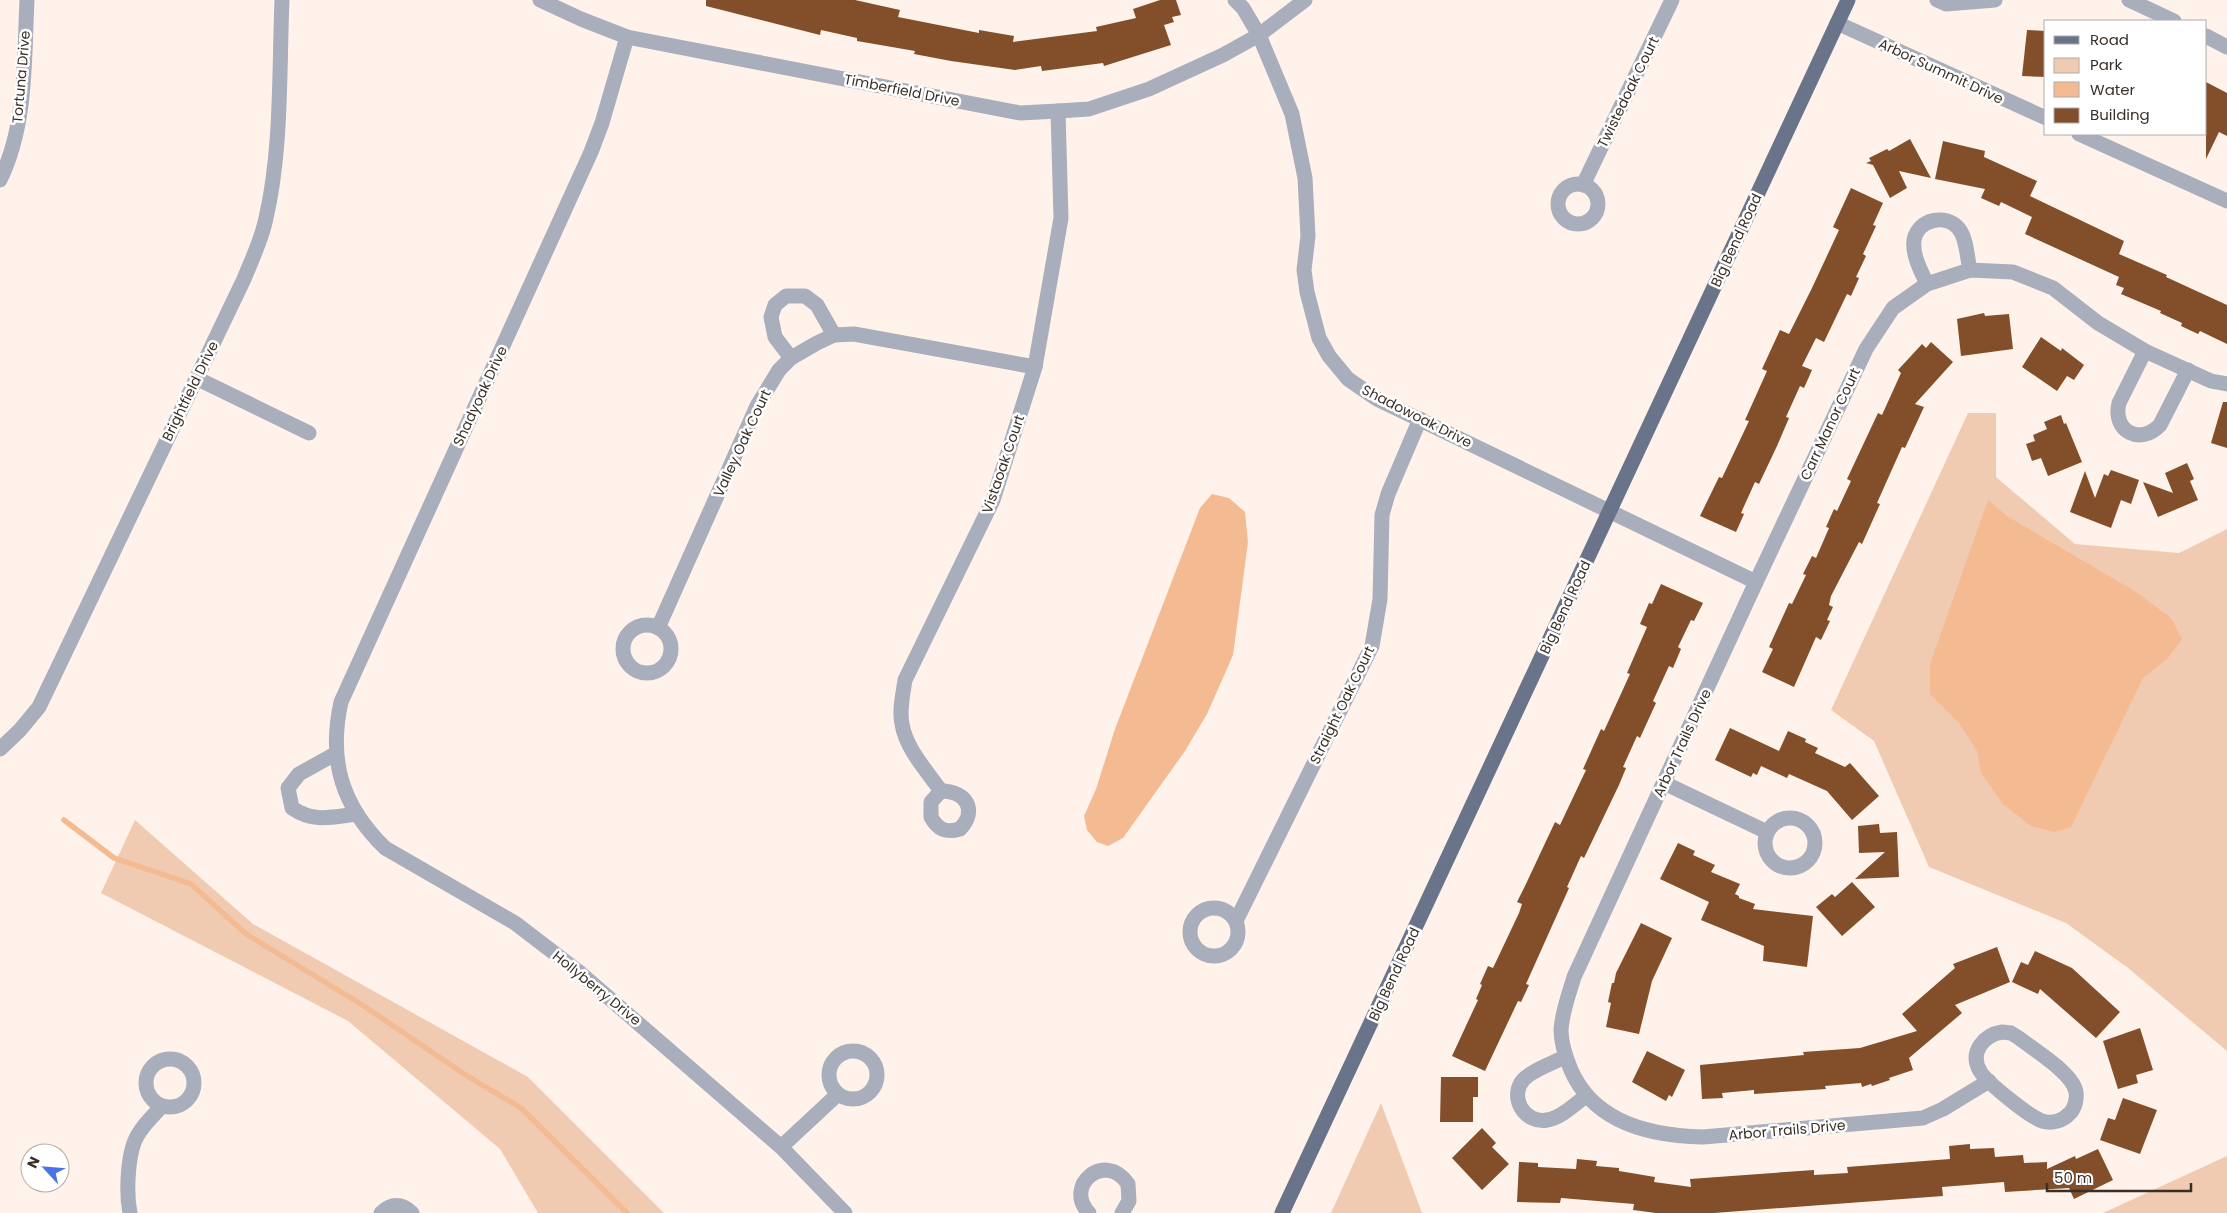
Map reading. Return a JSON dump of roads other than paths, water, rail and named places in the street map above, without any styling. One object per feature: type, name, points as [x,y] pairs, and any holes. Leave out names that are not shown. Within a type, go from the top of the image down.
[{"type":"main road","name":"Big Bend Road","points":[[1282,1213],[1848,0]]},
{"type":"street","name":"Tortuna Drive","points":[[0,180],[12,150],[23,91],[27,0]]},
{"type":"street","name":"Brightfield Drive","points":[[0,749],[20,730],[39,707],[244,279],[266,220],[274,174],[282,0]]},
{"type":"street","name":"Timberfield Drive","points":[[540,0],[627,37],[1020,113],[1089,109],[1149,89],[1224,55],[1258,35],[1305,0]]},
{"type":"street","name":"Shadowoak Drive","points":[[1235,0],[1243,8],[1258,35],[1292,114],[1305,178],[1308,236],[1304,270],[1307,292],[1319,338],[1329,356],[1348,379],[1377,399],[1609,512]]},
{"type":"street","name":"Twistedoak Court","points":[[1583,185],[1672,0]]},
{"type":"street","points":[[1937,0],[1946,4],[1995,0]]},
{"type":"street","points":[[2130,0],[2172,20]]},
{"type":"street","name":"Arbor Summit Drive","points":[[1837,23],[2044,117]]},
{"type":"street","name":"Shadyoak Drive","points":[[342,782],[336,766],[335,754],[336,725],[341,702],[591,152],[602,123],[627,37]]},
{"type":"street","points":[[2207,37],[2227,47]]},
{"type":"street","name":"Vistaoak Court","points":[[941,791],[910,748],[902,724],[901,703],[905,680],[993,500],[1036,367],[1062,218],[1058,112]]},
{"type":"street","points":[[2081,135],[2227,201]]},
{"type":"street","points":[[1927,284],[1916,258],[1914,238],[1918,230],[1925,223],[1934,220],[1943,219],[1958,228],[1962,234],[1970,270]]},
{"type":"street","name":"Carr Manor Court","points":[[1756,582],[1866,349],[1893,308],[1927,284],[1970,270],[2013,272],[2053,288],[2098,323],[2145,351],[2212,381],[2227,384]]},
{"type":"street","points":[[790,358],[775,337],[772,317],[775,305],[786,296],[805,296],[817,305],[834,335]]},
{"type":"street","name":"Valley Oak Court","points":[[658,628],[757,406],[779,370],[790,358],[834,335],[864,336],[1036,367]]},
{"type":"street","points":[[2145,351],[2119,403],[2117,411],[2122,426],[2131,433],[2147,435],[2155,431],[2160,425],[2188,370]]},
{"type":"street","points":[[196,378],[309,433]]},
{"type":"street","name":"Straight Oak Court","points":[[1236,921],[1372,646],[1380,599],[1382,515],[1388,494],[1420,419]]},
{"type":"street","points":[[1609,512],[1756,582]]},
{"type":"street","name":"Arbor Trails Drive","points":[[1756,582],[1574,977],[1564,1010],[1561,1031],[1565,1057],[1574,1078],[1586,1096],[1610,1114],[1629,1125],[1654,1133],[1703,1138],[1923,1118],[1943,1109],[1989,1081]]},
{"type":"street","points":[[335,754],[293,778],[288,788],[292,808],[307,817],[315,818],[357,814]]},
{"type":"street","name":"Hollyberry Drive","points":[[342,782],[357,814],[369,832],[386,848],[515,923],[579,972],[781,1147],[845,1213]]},
{"type":"street","points":[[1664,783],[1767,832]]},
{"type":"street","points":[[2011,1033],[2064,1073],[2074,1084],[2076,1102],[2068,1116],[2060,1120],[2043,1121],[2030,1115],[1989,1081],[1980,1071],[1977,1063],[1977,1054],[1980,1046],[1986,1038],[1993,1034],[2011,1033]]},
{"type":"street","points":[[1565,1057],[1524,1079],[1517,1094],[1520,1107],[1532,1119],[1544,1121],[1553,1119],[1586,1096]]},
{"type":"street","points":[[781,1147],[838,1094]]},
{"type":"street","points":[[130,1213],[128,1188],[133,1148],[138,1134],[162,1106]]},
{"type":"street","points":[[1090,1213],[1083,1205],[1082,1188],[1090,1175],[1106,1170],[1116,1172],[1128,1184],[1129,1201],[1122,1213]]},
{"type":"street","points":[[381,1213],[388,1207],[401,1206],[412,1213]]},
{"type":"water","points":[[1212,494],[1229,498],[1245,512],[1248,542],[1233,655],[1207,714],[1185,751],[1123,838],[1108,846],[1097,842],[1087,830],[1084,816],[1096,789],[1115,729],[1200,508]]},
{"type":"water","points":[[1988,500],[2007,516],[2136,592],[2171,618],[2182,639],[2168,658],[2143,678],[2071,827],[2055,832],[2031,826],[2003,804],[1981,773],[1977,751],[1959,723],[1930,694],[1930,664]]},
{"type":"waterway","points":[[64,820],[114,858],[191,884],[246,934],[364,1006],[467,1076],[521,1108],[627,1213]]}]
